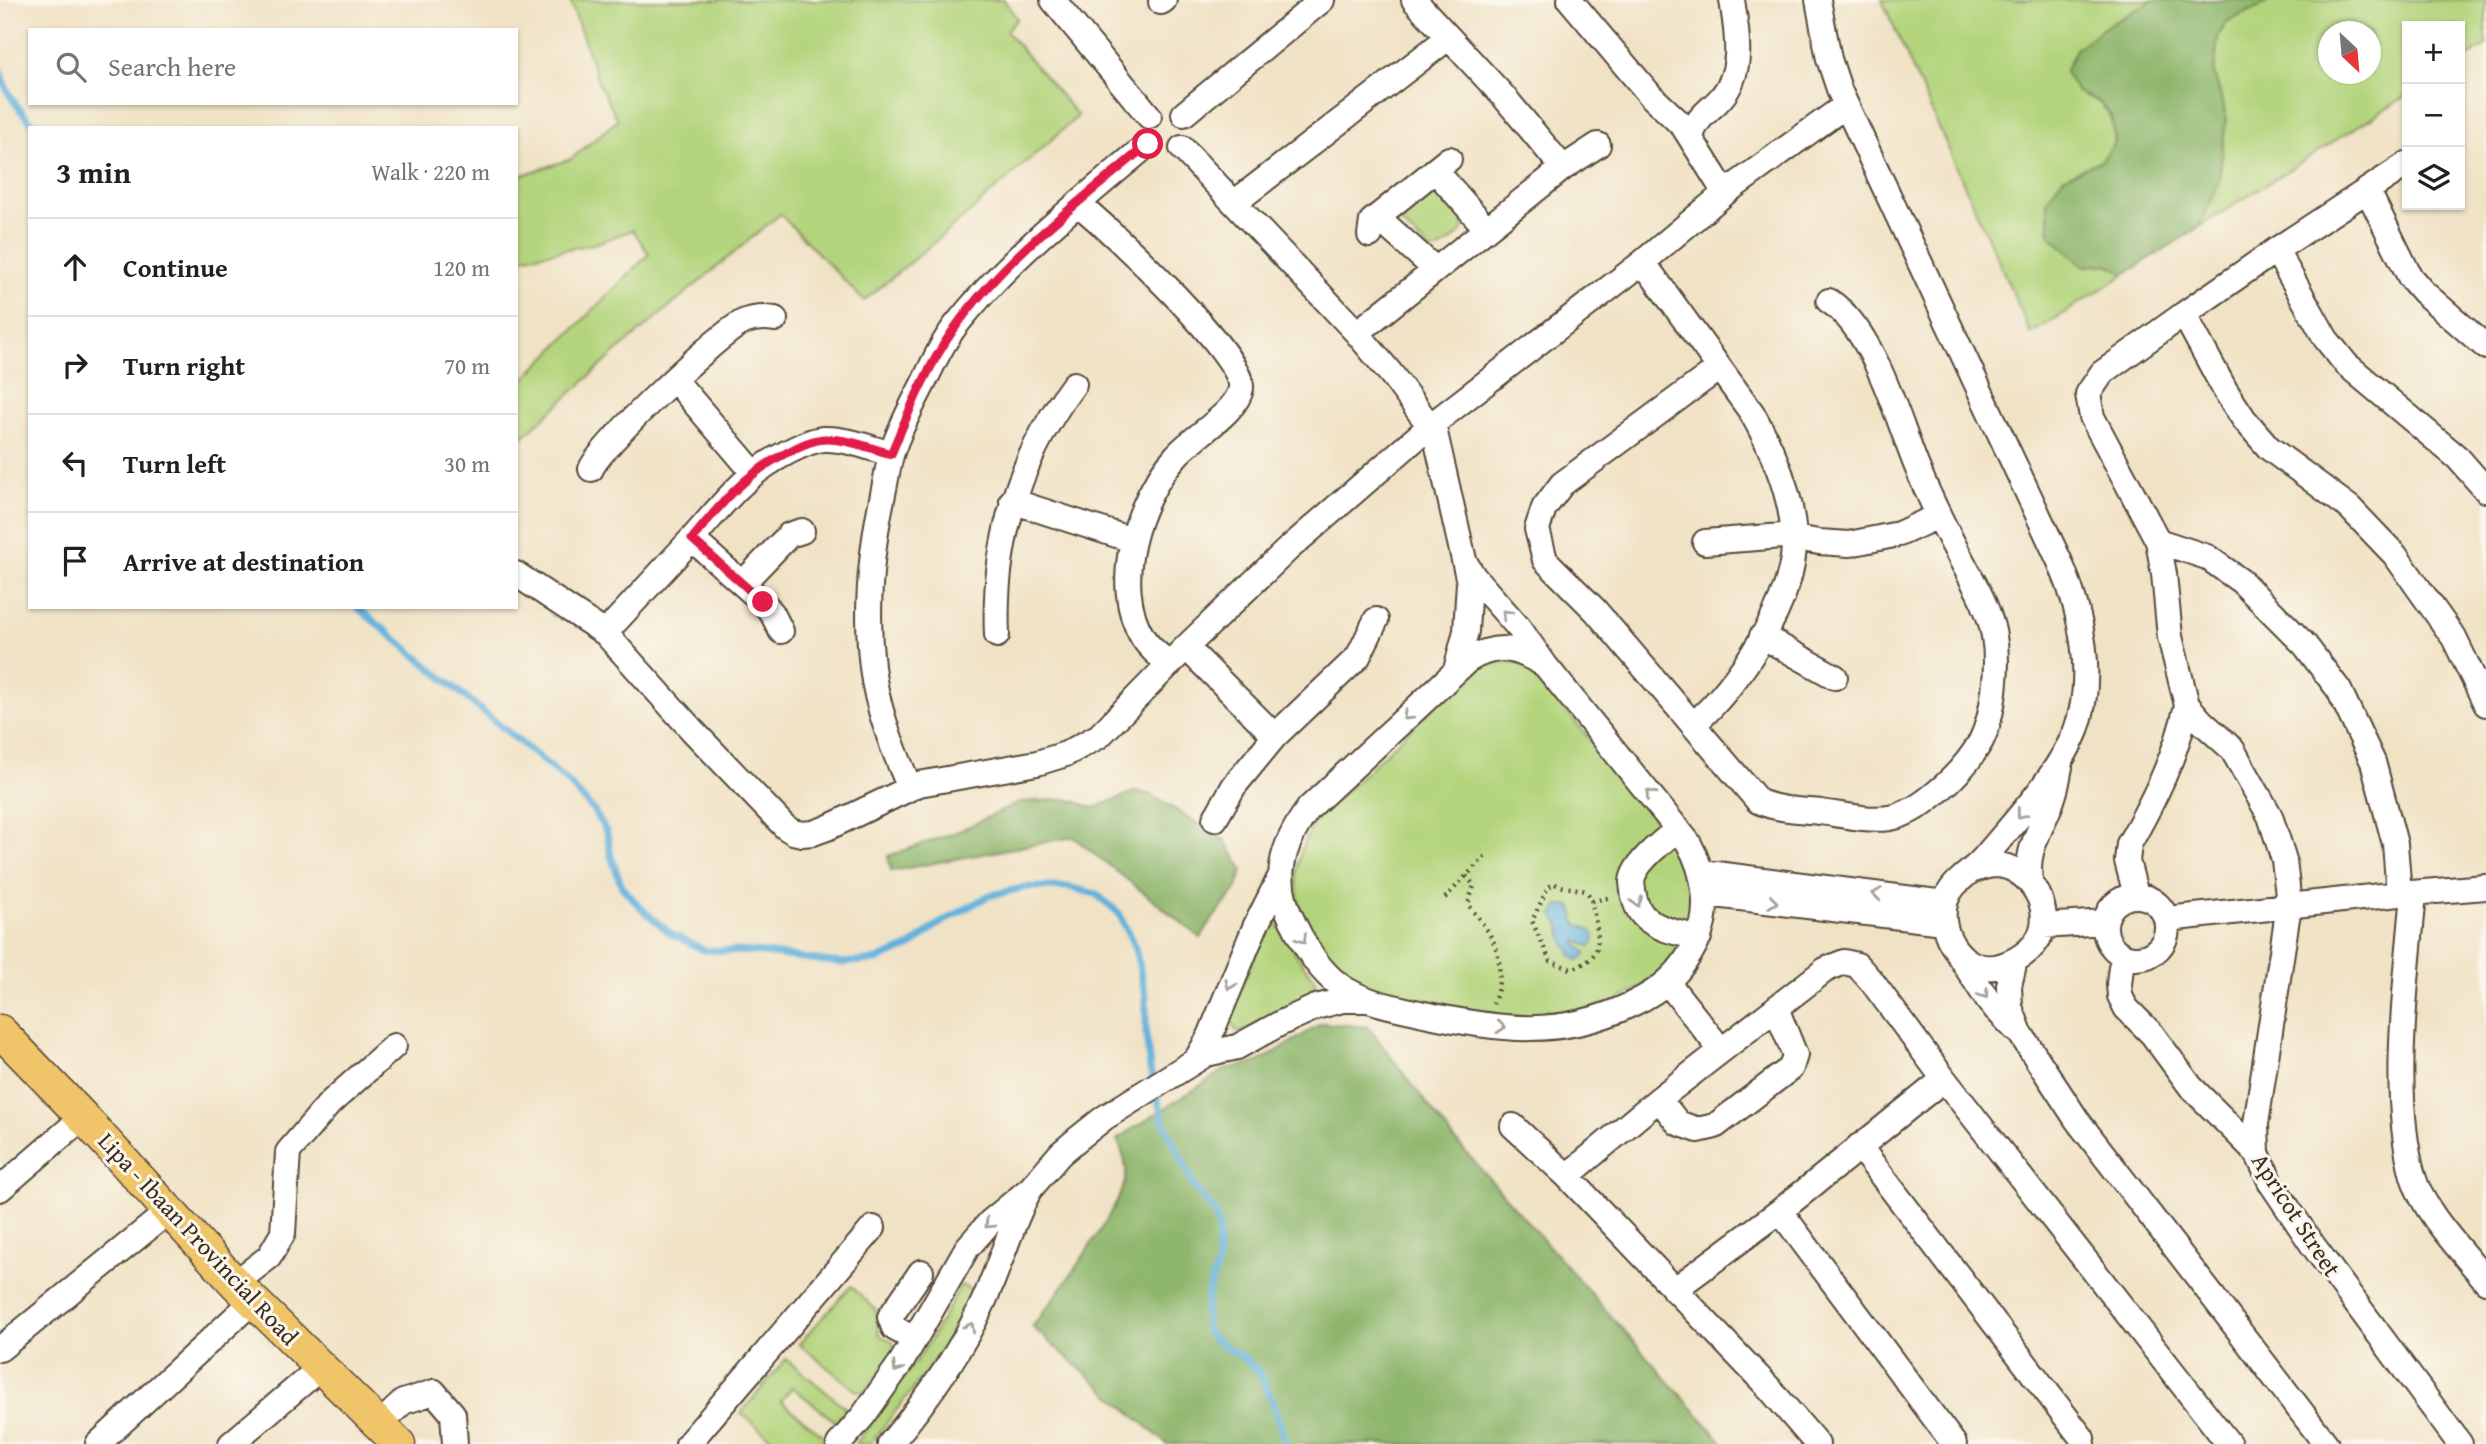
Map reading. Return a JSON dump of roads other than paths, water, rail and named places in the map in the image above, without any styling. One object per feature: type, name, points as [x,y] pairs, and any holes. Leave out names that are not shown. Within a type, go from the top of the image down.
[{"type":"main road","name":"Lipa - Ibaan Provincial Road","points":[[0,1031],[83,1116],[244,1292],[389,1434]]},
{"type":"street","points":[[1053,0],[1149,116]]},
{"type":"street","points":[[1184,114],[1322,0]]},
{"type":"street","points":[[1414,0],[1505,98],[1563,168]]},
{"type":"street","points":[[1570,0],[1651,96],[1679,121],[1725,193]]},
{"type":"street","points":[[1691,136],[1699,118],[1723,96],[1733,80],[1737,59],[1732,0]]},
{"type":"street","points":[[1818,0],[1829,59],[1846,105],[2072,590],[2083,638],[2084,687],[2076,731],[2061,760],[2025,809],[1949,892],[1944,912],[1945,932],[1955,950],[1989,1003],[2020,1033]]},
{"type":"street","points":[[1234,203],[1448,38]]},
{"type":"street","points":[[518,574],[605,633],[720,761],[777,820],[793,832],[813,833],[827,828],[910,788],[1037,764],[1085,746],[1099,736],[1296,541],[1430,426],[1643,262],[1725,193],[1846,105]]},
{"type":"street","points":[[1166,107],[1176,108],[1184,114],[1190,124],[1190,136],[1182,148],[1164,153],[1154,150],[1148,144],[1144,133],[1149,116],[1166,107]]},
{"type":"street","points":[[910,788],[887,733],[872,668],[870,638],[873,539],[891,454],[913,404],[956,326],[1023,253],[1148,144]]},
{"type":"street","points":[[1357,332],[1563,168],[1598,145]]},
{"type":"street","points":[[1182,148],[1357,332],[1430,426],[1438,445],[1444,483],[1466,564],[1469,590],[1463,647],[1456,670]]},
{"type":"street","points":[[1435,269],[1374,226],[1442,164],[1486,229]]},
{"type":"street","points":[[2257,1153],[2256,1124],[2289,905],[2284,860],[2270,816],[2232,749],[2187,705],[2170,637],[2158,541],[2092,417],[2088,394],[2102,373],[2276,250],[2402,167]]},
{"type":"street","points":[[2368,191],[2410,277],[2423,292],[2486,346]]},
{"type":"street","points":[[1078,204],[1138,257],[1219,345],[1249,389],[1184,447],[1161,475],[1140,515],[1132,540],[1129,584],[1136,622],[1143,638],[1154,652],[1178,655],[1275,736]]},
{"type":"street","points":[[2276,250],[2326,339],[2346,364],[2458,458],[2486,490]]},
{"type":"street","points":[[1643,262],[1752,413],[1774,457],[1787,499],[1794,537],[1790,570],[1762,636],[1734,682],[1694,724]]},
{"type":"street","points":[[1719,368],[1562,484],[1544,508],[1537,528],[1545,560],[1595,610],[1758,801],[1767,805],[1890,818],[1921,805],[1950,781],[1981,740],[1990,715],[1996,660],[1995,640],[1987,608],[1938,516],[1891,396],[1865,342],[1849,317],[1829,300]]},
{"type":"street","points":[[2184,314],[2225,390],[2244,419],[2269,448],[2350,508],[2395,555],[2454,638],[2486,704]]},
{"type":"street","points":[[592,469],[605,447],[674,379],[735,327],[752,319],[775,319]]},
{"type":"street","points":[[674,379],[754,472]]},
{"type":"street","points":[[998,635],[997,580],[1005,529],[1013,501],[1037,442],[1074,384]]},
{"type":"street","points":[[605,633],[729,495],[754,472],[800,446],[823,439],[891,454]]},
{"type":"street","points":[[1013,501],[1132,540]]},
{"type":"street","points":[[1705,542],[1773,536],[1830,543],[1865,542],[1899,534],[1938,516]]},
{"type":"street","points":[[743,583],[789,536],[802,531]]},
{"type":"street","points":[[692,539],[743,583],[772,613],[781,631]]},
{"type":"street","points":[[2158,541],[2207,557],[2242,582],[2305,645],[2339,690],[2373,762],[2407,893],[2402,1077],[2404,1118],[2413,1177],[2436,1216],[2486,1281]]},
{"type":"street","points":[[839,1444],[879,1394],[967,1248],[990,1222],[1031,1188],[1060,1154],[1104,1118],[1206,1054],[1246,1043],[1316,1007],[1343,1000],[1367,1000],[1483,1026],[1540,1029],[1581,1023],[1614,1013],[1668,983],[1685,964],[1699,937],[1703,921],[1703,883],[1695,855],[1678,829],[1466,564]]},
{"type":"street","points":[[1215,819],[1234,786],[1275,736],[1358,657],[1376,620]]},
{"type":"street","points":[[1762,636],[1835,677]]},
{"type":"street","points":[[1195,1061],[1210,1035],[1255,927],[1279,879],[1293,834],[1309,808],[1456,670],[1479,654],[1500,648],[1525,654],[1545,665]]},
{"type":"street","points":[[2136,895],[2127,861],[2129,844],[2166,774],[2187,705]]},
{"type":"street","points":[[1955,950],[1969,961],[1984,966],[2000,966],[2015,960],[2036,943],[2043,926],[2044,913],[2028,874],[2032,850],[2055,793],[2061,760]]},
{"type":"street","points":[[1678,829],[1631,878],[1639,910],[1647,918],[1665,928],[1699,937]]},
{"type":"street","points":[[1971,871],[1998,865],[2018,872],[2031,883]]},
{"type":"street","points":[[1279,879],[1291,920],[1318,963],[1337,984],[1367,1000]]},
{"type":"street","points":[[1703,883],[1944,912]]},
{"type":"street","points":[[2167,919],[2486,887]]},
{"type":"street","points":[[2136,895],[2150,898],[2161,906],[2167,919],[2167,935],[2159,950],[2144,958],[2126,957],[2113,950],[2106,937],[2105,922],[2110,908],[2122,899],[2136,895]]},
{"type":"street","points":[[2043,926],[2105,922]]},
{"type":"street","name":"Apricot Street","points":[[2126,957],[2121,967],[2119,984],[2120,996],[2126,1008],[2152,1034],[2191,1087],[2257,1153],[2271,1183],[2312,1244],[2460,1444]]},
{"type":"street","points":[[2015,960],[2009,986],[2010,1007],[2020,1033],[2077,1120],[2326,1444]]},
{"type":"street","points":[[1567,1175],[1659,1099],[1835,964],[1844,962],[1857,965],[2229,1444]]},
{"type":"street","points":[[1668,983],[1721,1051]]},
{"type":"street","points":[[1659,1099],[1678,1123],[1698,1130],[1715,1126],[1791,1068],[1795,1055],[1776,1008]]},
{"type":"street","points":[[98,1444],[244,1292],[284,1233],[288,1152],[330,1103],[394,1045]]},
{"type":"street","points":[[1674,1290],[1780,1212],[1944,1079]]},
{"type":"street","points":[[0,1189],[83,1116]]},
{"type":"street","points":[[1513,1126],[1567,1175],[1770,1389],[1817,1444]]},
{"type":"street","points":[[1859,1146],[2082,1438],[2083,1444]]},
{"type":"street","points":[[890,1444],[940,1377],[973,1323],[995,1277],[1011,1229],[1031,1188]]},
{"type":"street","points":[[0,1349],[169,1211]]},
{"type":"street","points":[[1780,1212],[1954,1444]]},
{"type":"street","points":[[688,1444],[873,1228]]},
{"type":"street","points":[[914,1339],[894,1328],[890,1317],[921,1272]]},
{"type":"street","points":[[232,1444],[320,1368]]},
{"type":"street","points":[[389,1434],[403,1402],[434,1392],[453,1414],[455,1444]]},
{"type":"water","points":[[1569,905],[1573,909],[1575,922],[1592,931],[1595,938],[1590,946],[1577,941],[1577,945],[1586,952],[1584,957],[1578,960],[1565,945],[1560,926],[1553,914],[1559,906]]},
{"type":"waterway","points":[[0,70],[14,101],[35,126]]},
{"type":"waterway","points":[[359,609],[566,780],[594,811],[607,833],[611,856],[622,887],[671,934],[704,950],[756,952],[840,963],[877,960],[911,946],[937,925],[988,896],[1026,887],[1069,887],[1096,894],[1119,913],[1135,948],[1146,997],[1150,1069],[1163,1120],[1193,1184],[1215,1213],[1219,1229],[1218,1262],[1205,1315],[1207,1332],[1259,1372],[1272,1400],[1286,1444]]}]
